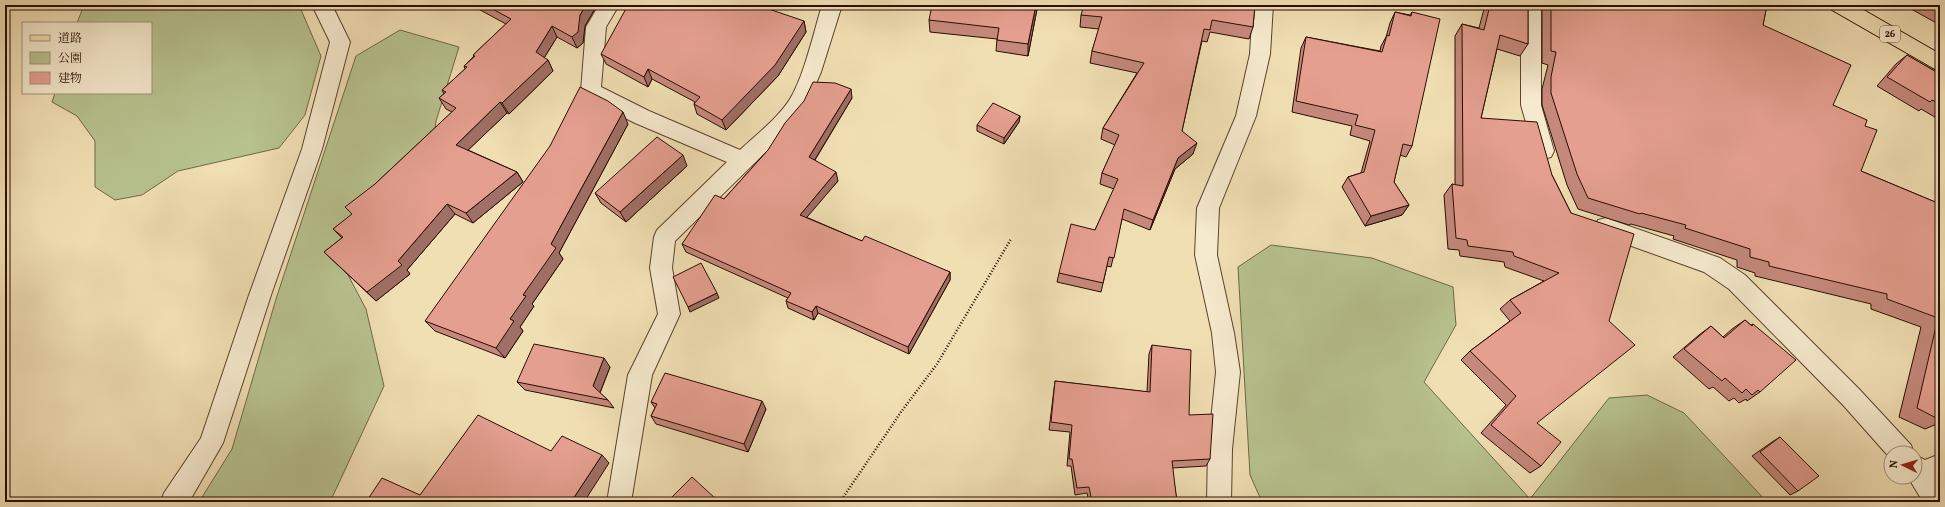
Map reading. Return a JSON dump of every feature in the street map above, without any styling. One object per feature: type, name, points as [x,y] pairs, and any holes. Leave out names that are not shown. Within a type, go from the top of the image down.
[{"type":"main road","name":"26","points":[[1839,5],[1940,63]]},
{"type":"street","points":[[173,502],[178,498],[211,443],[260,295],[312,150],[340,42],[322,5]]},
{"type":"street","points":[[609,5],[596,27],[591,91],[642,117],[742,160]]},
{"type":"street","points":[[618,502],[620,499],[640,375],[669,314],[661,268],[665,237],[742,160],[774,131],[798,103],[811,72],[832,5]]},
{"type":"street","points":[[1219,502],[1220,449],[1228,372],[1223,333],[1206,255],[1208,208],[1246,116],[1260,54],[1263,5]]},
{"type":"street","points":[[1531,5],[1531,105],[1551,173]]},
{"type":"street","points":[[1584,221],[1661,246],[1712,265],[1737,282],[1851,397],[1895,445]]},
{"type":"street","points":[[1925,469],[1936,502]]},
{"type":"path","points":[[840,502],[937,364],[1011,239]]},
{"type":"green space","points":[[84,5],[299,5],[321,56],[305,115],[279,148],[178,171],[142,195],[115,200],[95,187],[95,141],[77,116],[52,102],[55,94],[152,94],[152,22],[77,22]]},
{"type":"green space","points":[[400,30],[459,47],[436,121],[432,151],[338,256],[366,309],[384,386],[330,502],[199,502],[232,449],[276,299],[356,56]]},
{"type":"green space","points":[[1271,245],[1372,258],[1453,287],[1456,325],[1424,382],[1530,499],[1609,398],[1647,395],[1684,413],[1767,502],[1262,502],[1250,475],[1238,267]]},
{"type":"building","points":[[485,5],[586,5],[580,15],[578,32],[572,37],[552,26],[536,52],[548,60],[502,103],[500,102],[456,145],[517,172],[466,213],[447,204],[398,261],[402,265],[367,292],[324,252],[343,237],[333,229],[352,214],[345,207],[375,184],[456,108],[439,98],[446,92],[442,90],[467,67],[464,66],[475,56],[473,55],[511,19]]},
{"type":"building","points":[[628,5],[757,5],[804,21],[775,65],[722,120],[694,104],[700,97],[648,69],[644,77],[601,54]]},
{"type":"building","points":[[932,5],[1036,5],[1028,44],[997,40],[999,28],[929,20]]},
{"type":"building","points":[[1084,5],[1255,5],[1253,27],[1212,20],[1210,30],[1204,29],[1182,131],[1197,143],[1178,158],[1153,220],[1124,209],[1114,258],[1109,257],[1103,283],[1059,273],[1071,224],[1095,230],[1118,179],[1102,173],[1119,135],[1103,128],[1144,63],[1092,51],[1102,17],[1081,15]]},
{"type":"building","points":[[1490,5],[1528,5],[1528,44],[1500,35],[1481,118],[1537,122],[1552,175],[1571,213],[1634,234],[1609,321],[1635,345],[1537,423],[1561,442],[1541,466],[1491,425],[1516,396],[1470,351],[1521,313],[1510,300],[1559,273],[1514,256],[1513,252],[1468,246],[1467,240],[1456,238],[1452,184],[1463,186],[1462,24],[1484,30]]},
{"type":"building","points":[[1551,5],[1767,5],[1763,25],[1851,65],[1833,105],[1867,120],[1865,126],[1877,130],[1861,171],[1940,204],[1940,420],[1917,408],[1938,318],[1887,299],[1887,294],[1769,266],[1769,262],[1750,257],[1750,249],[1685,228],[1686,225],[1641,213],[1640,214],[1588,198],[1577,174],[1551,93],[1551,77],[1556,52],[1551,51]]},
{"type":"building","points":[[1932,5],[1940,5],[1940,9]]},
{"type":"building","points":[[1395,12],[1411,16],[1412,12],[1440,19],[1412,146],[1403,144],[1394,182],[1409,205],[1371,216],[1348,177],[1364,172],[1375,130],[1355,125],[1358,115],[1296,101],[1306,37],[1382,52],[1387,35],[1389,36]]},
{"type":"building","points":[[1907,55],[1940,74],[1940,104],[1932,100],[1930,102],[1887,77]]},
{"type":"building","points":[[813,82],[835,83],[851,89],[809,157],[836,172],[800,215],[862,241],[865,236],[950,272],[908,347],[816,306],[812,312],[786,301],[791,293],[682,244],[715,195],[724,199],[768,150],[785,123],[804,101]]},
{"type":"building","points":[[580,87],[608,101],[623,112],[551,244],[556,248],[523,295],[526,296],[510,319],[514,321],[496,348],[425,321],[550,146]]},
{"type":"building","points":[[993,103],[1020,116],[1004,138],[977,125]]},
{"type":"building","points":[[657,137],[683,155],[620,212],[595,193]]},
{"type":"building","points":[[701,263],[717,293],[688,307],[673,277]]},
{"type":"building","points":[[1745,320],[1752,326],[1753,324],[1796,360],[1760,392],[1758,390],[1752,395],[1746,389],[1742,393],[1725,378],[1722,381],[1684,349],[1711,326],[1724,338]]},
{"type":"building","points":[[534,344],[604,358],[593,386],[608,400],[517,382]]},
{"type":"building","points":[[1152,345],[1191,350],[1189,415],[1213,414],[1210,459],[1172,461],[1177,502],[1092,502],[1089,487],[1077,488],[1072,459],[1069,459],[1072,425],[1051,422],[1055,381],[1150,392]]},
{"type":"building","points":[[665,373],[762,401],[744,444],[651,416],[657,404],[651,402]]},
{"type":"building","points":[[478,415],[551,451],[562,436],[602,455],[571,502],[366,502],[382,478],[420,495]]},
{"type":"building","points":[[1780,437],[1819,476],[1798,491],[1760,452]]},
{"type":"building","points":[[692,477],[716,499],[713,502],[667,502]]}]
